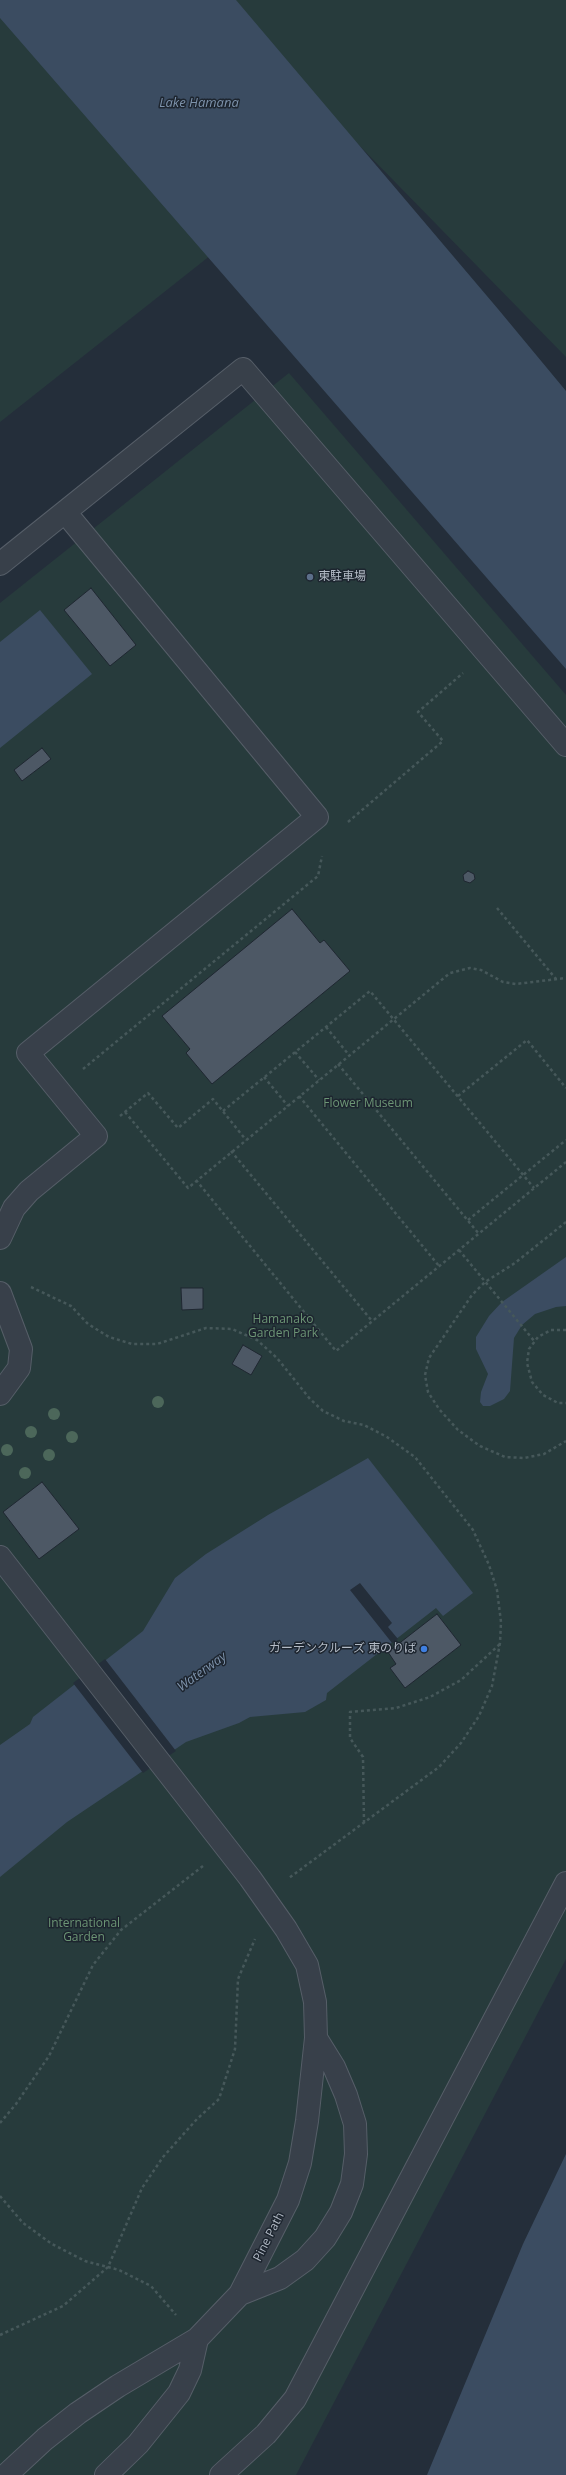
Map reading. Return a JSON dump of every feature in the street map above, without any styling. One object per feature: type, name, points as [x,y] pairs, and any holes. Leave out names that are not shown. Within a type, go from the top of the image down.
[{"type":"lane","points":[[0,564],[243,369],[566,745]]},
{"type":"lane","points":[[0,1238],[3,1228],[14,1208],[29,1191],[96,1136],[28,1053],[317,817],[65,512]]},
{"type":"lane","points":[[0,1293],[21,1349],[19,1368],[0,1394]]},
{"type":"lane","name":"Pine Path","points":[[0,1557],[227,1848],[280,1921],[307,1966],[315,2002],[316,2038],[307,2121],[300,2163],[288,2200],[240,2294],[197,2339],[118,2386],[78,2413],[6,2475]]},
{"type":"lane","points":[[221,2475],[266,2434],[295,2400],[566,1883]]},
{"type":"lane","points":[[240,2294],[280,2278],[305,2260],[325,2238],[341,2212],[352,2184],[356,2154],[355,2124],[346,2094],[334,2067],[316,2038]]},
{"type":"lane","points":[[106,2475],[138,2444],[179,2393],[190,2370],[197,2339]]},
{"type":"path","points":[[497,908],[556,979]]},
{"type":"path","points":[[125,1112],[188,1188],[231,1151],[450,974],[460,969],[470,968],[481,970],[502,982],[516,984],[529,984],[566,978]]},
{"type":"path","points":[[222,1111],[370,991],[534,1189]]},
{"type":"path","points":[[326,1027],[349,1055]]},
{"type":"path","points":[[458,1096],[526,1040],[566,1088]]},
{"type":"path","points":[[295,1052],[319,1080]]},
{"type":"path","points":[[338,1064],[479,1234]]},
{"type":"path","points":[[264,1077],[288,1106]]},
{"type":"path","points":[[96,1136],[148,1093],[178,1128],[213,1099],[246,1140]]},
{"type":"path","points":[[299,1096],[439,1266]]},
{"type":"path","points":[[468,1220],[566,1140]]},
{"type":"path","points":[[231,1151],[372,1321]]},
{"type":"path","points":[[196,1180],[336,1350],[566,1162]]},
{"type":"path","points":[[566,1222],[520,1259],[485,1282],[461,1310],[429,1358],[425,1375],[428,1392],[439,1409],[458,1430],[480,1446],[505,1457],[524,1458],[544,1454],[566,1441]]},
{"type":"path","points":[[459,1250],[535,1342]]},
{"type":"path","points":[[27,1285],[71,1306],[88,1324],[109,1337],[132,1344],[157,1344],[206,1328],[232,1329],[257,1340],[277,1358],[310,1399],[323,1411],[344,1421],[364,1425],[386,1437],[415,1458],[473,1530],[489,1565],[497,1590],[501,1622],[500,1644],[492,1686],[479,1716],[461,1743],[439,1768],[263,1896]]},
{"type":"path","points":[[566,1330],[551,1330],[538,1337],[529,1349],[526,1363],[532,1382],[543,1396],[558,1403],[566,1403]]},
{"type":"path","points":[[364,1823],[363,1757],[350,1738],[350,1712],[396,1708],[430,1697],[461,1680],[500,1644]]},
{"type":"path","points":[[0,2123],[16,2104],[49,2056],[94,1965],[121,1930],[227,1848]]},
{"type":"path","points":[[0,2335],[63,2306],[108,2267],[142,2188],[163,2157],[197,2119],[219,2099],[235,2049],[238,1979],[253,1941],[280,1921]]},
{"type":"path","points":[[0,2196],[23,2223],[52,2244],[85,2261],[108,2267],[151,2286],[197,2339]]},
{"type":"green space","points":[[0,0],[566,0],[566,357],[355,141],[0,422]]},
{"type":"green space","name":"Hamanako Garden Park","points":[[289,373],[566,695],[566,1959],[296,2475],[0,2475],[0,603]]},
{"type":"water","name":"Lake Hamana","points":[[0,0],[236,0],[498,309],[566,391],[566,669],[0,18]]},
{"type":"water","points":[[40,610],[92,674],[0,748],[0,642]]},
{"type":"water","points":[[566,1257],[566,1306],[556,1307],[535,1314],[522,1325],[514,1338],[510,1391],[504,1399],[490,1406],[483,1406],[480,1402],[481,1392],[488,1374],[476,1349],[476,1337],[489,1316],[502,1302]]},
{"type":"water","name":"Waterway","points":[[368,1458],[473,1593],[443,1616],[436,1608],[327,1693],[326,1700],[305,1712],[250,1717],[239,1723],[186,1742],[67,1822],[0,1877],[0,1745],[30,1724],[33,1717],[143,1631],[175,1578],[206,1554],[268,1515]]},
{"type":"water","points":[[566,2154],[566,2475],[427,2475],[523,2244]]},
{"type":"pier","points":[[360,1583],[392,1623],[388,1627],[398,1639],[392,1643],[350,1590]]},
{"type":"pier","points":[[105,1659],[176,1751],[143,1773],[73,1683]]},
{"type":"building","points":[[91,588],[136,645],[110,666],[64,610]]},
{"type":"building","points":[[42,748],[51,759],[22,781],[14,770]]},
{"type":"building","points":[[468,871],[474,874],[475,879],[470,883],[464,881],[463,875]]},
{"type":"building","points":[[292,909],[320,943],[324,940],[350,971],[212,1084],[186,1053],[190,1049],[162,1016]]},
{"type":"building","points":[[181,1288],[203,1288],[203,1309],[182,1310]]},
{"type":"building","points":[[243,1345],[262,1356],[251,1375],[232,1364]]},
{"type":"building","points":[[42,1482],[79,1529],[39,1559],[3,1512]]},
{"type":"building","name":"ガーデンクルーズ 東のりば","points":[[437,1614],[461,1645],[405,1688],[390,1668],[396,1664],[388,1652]]},
{"type":"place","name":"東駐車場","points":[[310,577]]},
{"type":"place","name":"ガーデンクルーズ 東のりば","points":[[424,1649]]},
{"type":"park label","name":"Flower Museum","points":[[368,1104]]},
{"type":"park label","name":"International Garden","points":[[84,1931]]}]
